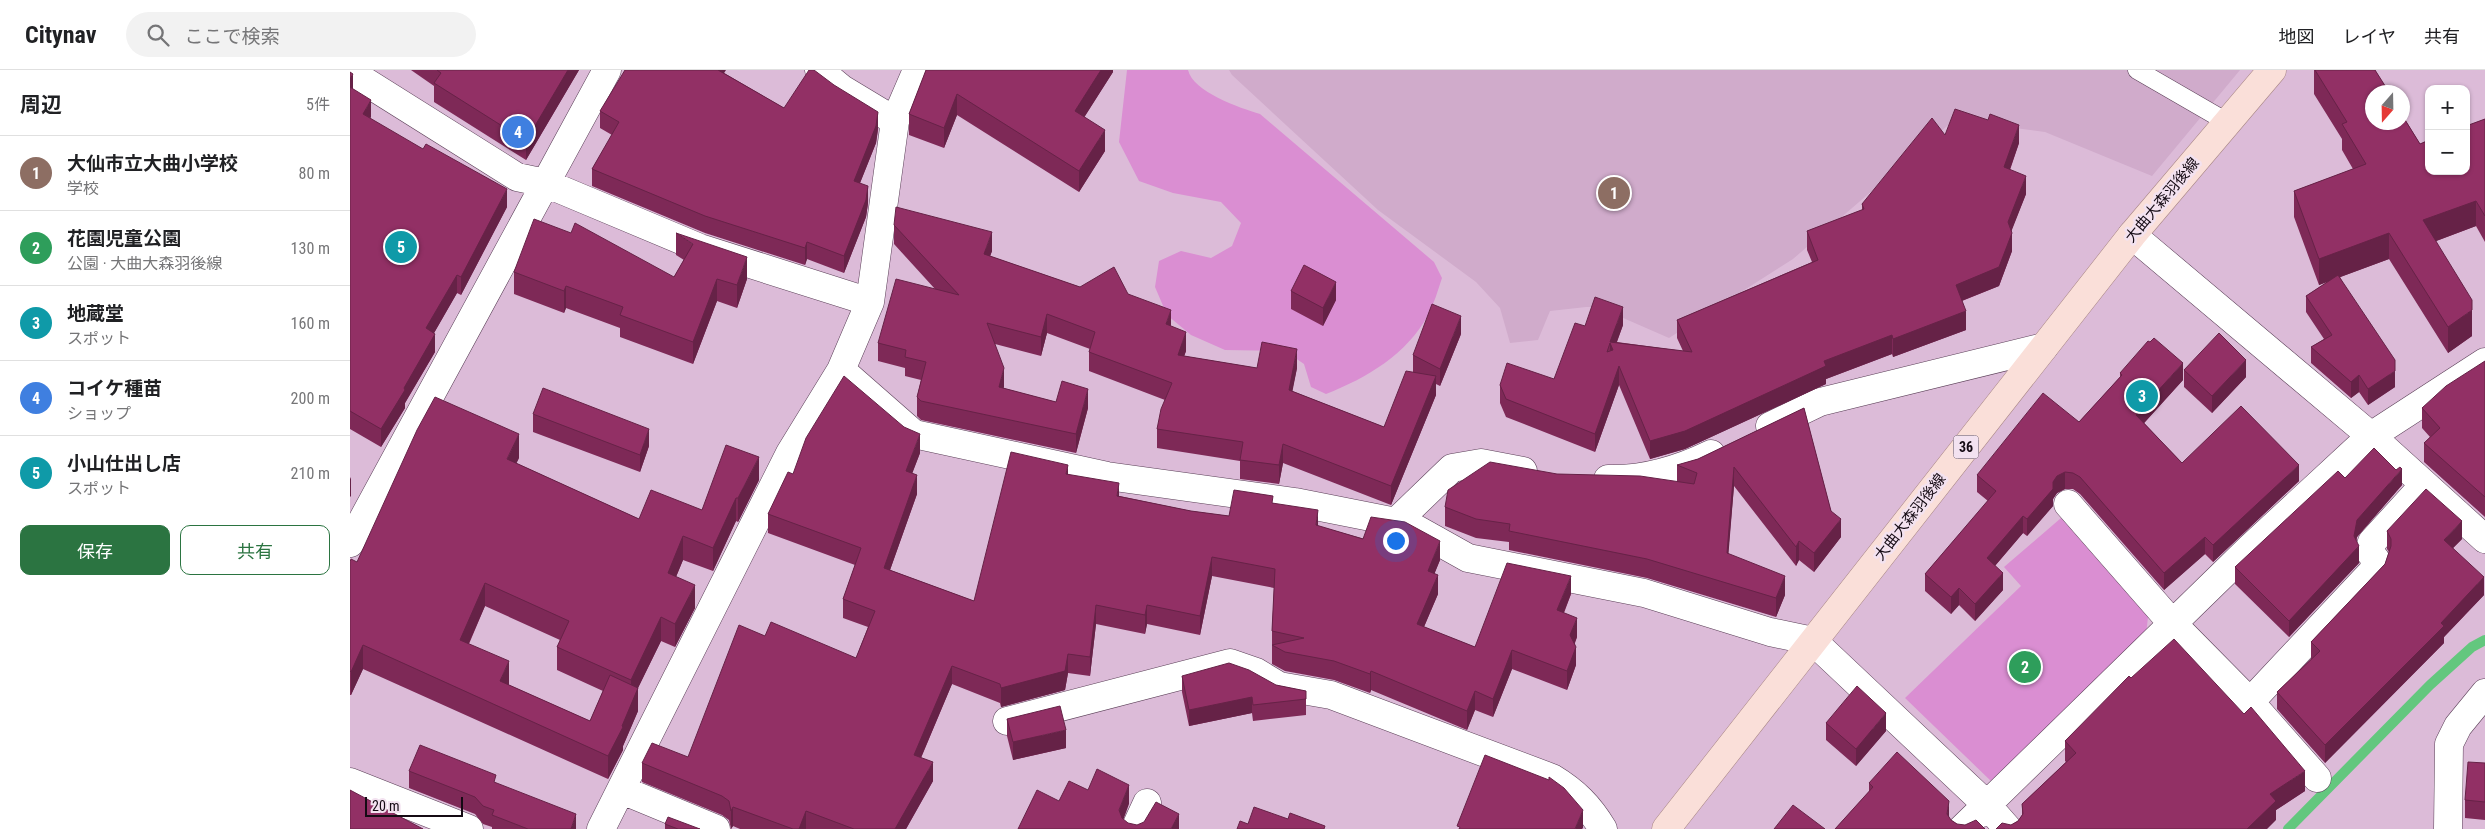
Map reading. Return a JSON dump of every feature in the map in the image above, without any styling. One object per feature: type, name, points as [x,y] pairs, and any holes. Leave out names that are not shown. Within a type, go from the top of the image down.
[{"type":"main road","name":"大曲大森羽後線","points":[[1666,829],[2132,235],[2272,70]]},
{"type":"street","points":[[350,543],[607,70]]},
{"type":"street","points":[[819,70],[842,89],[895,121]]},
{"type":"street","points":[[600,829],[622,790],[790,453],[841,370],[870,302],[895,121],[918,70]]},
{"type":"street","points":[[350,72],[517,177],[545,184],[700,248],[870,302]]},
{"type":"street","points":[[2132,235],[2371,436],[2485,539]]},
{"type":"street","points":[[1578,478],[1635,480],[1691,464],[1820,402],[2044,347]]},
{"type":"street","points":[[1962,829],[2172,623],[2371,436],[2485,362]]},
{"type":"street","points":[[841,370],[914,434],[1107,476],[1295,502],[1396,522],[1409,525],[1468,558],[1644,593],[1770,632],[1813,641],[1986,804],[2008,829]]},
{"type":"street","points":[[1396,522],[1452,468],[1481,463],[1550,475]]},
{"type":"street","points":[[2250,702],[2373,570],[2376,560],[2369,551],[2372,542],[2424,485]]},
{"type":"street","points":[[2068,504],[2172,623],[2250,702],[2317,778]]},
{"type":"street","points":[[1007,721],[1230,663],[1256,672],[1279,686],[1331,695],[1552,778],[1574,791],[1592,810],[1603,829]]},
{"type":"street","points":[[2448,829],[2449,744],[2458,726],[2485,693]]},
{"type":"street","points":[[350,782],[469,829]]},
{"type":"street","points":[[622,790],[716,829]]},
{"type":"street","points":[[1135,829],[1147,803]]},
{"type":"lane","points":[[2137,70],[2227,122]]},
{"type":"shaded area","points":[[1127,70],[1188,70],[1192,78],[1208,92],[1241,108],[1260,114],[1434,262],[1442,278],[1428,315],[1409,342],[1371,372],[1326,394],[1311,387],[1304,364],[1285,351],[1225,350],[1191,335],[1167,315],[1155,287],[1159,261],[1181,251],[1211,258],[1232,246],[1241,223],[1221,202],[1173,193],[1139,181],[1119,142]]},
{"type":"shaded area","points":[[1229,70],[2240,70],[2152,176],[2045,132],[1954,120],[1793,259],[1669,338],[1598,307],[1586,307],[1550,311],[1538,340],[1510,343],[1500,308],[1476,282],[1378,210],[1232,75]]},
{"type":"shaded area","points":[[2061,518],[2148,617],[2146,635],[1992,782],[1905,698],[2021,586],[2004,567]]},
{"type":"building","points":[[437,70],[568,70],[526,141],[434,83],[441,73]]},
{"type":"building","points":[[625,70],[718,70],[784,108],[809,70],[814,70],[834,85],[878,112],[876,126],[854,181],[868,186],[866,200],[844,256],[807,242],[805,248],[705,216],[592,169],[619,122],[600,111]]},
{"type":"building","points":[[926,70],[1101,70],[1075,111],[1105,130],[1079,171],[957,94],[944,128],[909,114]]},
{"type":"building","points":[[2315,70],[2375,70],[2385,85],[2365,85],[2365,130],[2410,130],[2410,128],[2420,144],[2425,142],[2425,175],[2470,175],[2470,125],[2485,119],[2485,216],[2476,201],[2423,220],[2472,300],[2472,310],[2448,327],[2389,233],[2319,259],[2294,191],[2366,164],[2342,124],[2347,122]]},
{"type":"building","points":[[350,87],[371,100],[363,114],[423,149],[426,144],[507,189],[461,277],[457,275],[426,328],[435,334],[404,388],[405,390],[381,429],[350,411]]},
{"type":"building","points":[[1955,109],[1988,120],[1990,114],[2019,125],[2004,167],[2026,176],[2008,222],[2012,233],[1999,267],[1956,285],[1966,311],[1893,339],[1892,335],[1824,361],[1826,366],[1685,431],[1650,441],[1619,366],[1595,434],[1506,399],[1500,385],[1507,363],[1554,379],[1575,323],[1585,326],[1595,297],[1623,307],[1610,342],[1692,352],[1677,320],[1818,260],[1807,231],[1864,209],[1862,204],[1932,118],[1945,135]],"holes":[[[1610,343],[1613,350],[1607,352]]]},
{"type":"building","points":[[896,207],[992,232],[984,254],[1080,287],[1114,267],[1128,294],[1171,310],[1166,324],[1186,332],[1178,355],[1257,368],[1262,342],[1297,349],[1289,390],[1384,427],[1406,371],[1436,376],[1391,486],[1283,444],[1279,465],[1240,460],[1243,442],[1157,429],[1161,409],[1172,383],[1089,352],[1095,332],[1047,314],[1041,337],[987,323],[1004,368],[999,387],[1056,402],[1062,381],[1088,389],[1076,434],[921,401],[917,397],[926,362],[905,357],[906,350],[878,343],[896,279],[959,295],[894,225]]},
{"type":"building","points":[[534,219],[571,233],[575,223],[674,277],[693,244],[676,233],[747,257],[737,285],[717,279],[693,342],[620,315],[623,307],[566,286],[564,291],[514,272]]},
{"type":"building","points":[[1304,265],[1336,282],[1323,308],[1291,291]]},
{"type":"building","points":[[2338,275],[2395,360],[2395,371],[2368,389],[2359,375],[2351,382],[2311,347],[2332,335],[2306,296]]},
{"type":"building","points":[[1432,304],[1461,316],[1440,369],[1413,355]]},
{"type":"building","points":[[2219,333],[2246,360],[2212,396],[2184,370]]},
{"type":"building","points":[[2154,338],[2183,363],[2136,415],[2182,463],[2241,406],[2299,465],[2213,545],[2205,537],[2164,573],[2080,477],[2073,473],[2065,472],[2057,476],[2053,482],[2053,489],[2027,519],[2023,516],[1987,558],[2003,573],[1975,604],[1959,588],[1951,597],[1925,574],[1996,491],[1977,475],[2043,393],[2079,422],[2122,375],[2120,373],[2148,341],[2150,342]]},
{"type":"building","points":[[2485,361],[2485,497],[2424,443],[2440,428],[2422,408],[2446,386]]},
{"type":"building","points":[[844,376],[904,427],[920,434],[906,471],[917,475],[884,568],[974,601],[1011,452],[1068,465],[1066,474],[1119,483],[1117,496],[1191,511],[1229,516],[1234,490],[1273,496],[1272,503],[1318,510],[1316,525],[1363,539],[1371,517],[1405,522],[1440,541],[1428,571],[1438,575],[1417,624],[1475,647],[1507,563],[1571,576],[1557,610],[1577,618],[1570,635],[1576,647],[1567,671],[1512,650],[1493,699],[1475,691],[1467,711],[1371,671],[1370,674],[1334,661],[1285,652],[1272,645],[1304,638],[1272,631],[1275,569],[1212,557],[1200,616],[1147,605],[1145,615],[1096,605],[1090,657],[1068,654],[1065,671],[1001,688],[1000,684],[952,666],[914,755],[933,762],[895,829],[854,829],[806,811],[799,829],[793,829],[733,807],[731,811],[729,801],[722,796],[642,763],[652,743],[688,757],[739,625],[765,636],[771,622],[856,658],[875,611],[843,599],[861,548],[768,514],[788,472],[793,474],[806,438]]},
{"type":"building","points":[[543,388],[649,429],[640,455],[533,414]]},
{"type":"building","points":[[435,397],[519,434],[507,459],[639,519],[651,490],[702,510],[726,445],[759,457],[738,498],[736,498],[713,548],[683,536],[668,573],[695,585],[675,624],[661,617],[631,680],[557,647],[569,621],[485,583],[460,640],[509,661],[500,681],[590,721],[610,675],[638,688],[623,727],[608,756],[363,645],[350,671],[350,562],[351,559],[357,562],[417,430]]},
{"type":"building","points":[[1804,408],[1831,511],[1841,519],[1814,553],[1799,541],[1796,547],[1734,467],[1727,553],[1785,576],[1776,598],[1647,559],[1509,531],[1510,524],[1476,519],[1445,507],[1448,490],[1490,462],[1557,474],[1640,476],[1694,484],[1697,473],[1677,465],[1698,459]]},
{"type":"building","points":[[2374,448],[2396,470],[2400,467],[2402,469],[2357,520],[2354,536],[2359,546],[2289,621],[2235,567],[2338,471],[2345,478]]},
{"type":"building","points":[[2426,489],[2462,521],[2444,540],[2484,577],[2441,623],[2444,626],[2325,745],[2277,692],[2320,651],[2311,642],[2385,564],[2391,546],[2391,539],[2387,531]]},
{"type":"building","points":[[2174,639],[2244,714],[2251,707],[2305,771],[2270,794],[2276,801],[2247,829],[1996,829],[2002,823],[2011,825],[2018,821],[2023,814],[2022,804],[2076,753],[2065,741],[2129,676],[2131,678]]},
{"type":"building","points":[[1229,663],[1249,670],[1276,685],[1306,691],[1306,699],[1253,705],[1252,697],[1189,710],[1182,676]]},
{"type":"building","points":[[1857,686],[1886,713],[1856,749],[1826,723]]},
{"type":"building","points":[[1060,706],[1066,730],[1013,742],[1007,719]]},
{"type":"building","points":[[420,745],[496,775],[494,782],[576,814],[571,829],[528,829],[492,815],[494,810],[483,806],[475,797],[409,771]]},
{"type":"building","points":[[1897,752],[1949,801],[1947,814],[1951,820],[1957,824],[1965,825],[1976,820],[1985,829],[1835,829],[1873,787],[1869,783]]},
{"type":"building","points":[[1485,755],[1549,780],[1549,777],[1564,788],[1583,810],[1575,829],[1459,829],[1460,827],[1457,826]]},
{"type":"building","points":[[2468,762],[2485,763],[2485,802],[2465,800]]},
{"type":"building","points":[[1097,769],[1129,785],[1119,810],[1122,818],[1128,823],[1137,825],[1144,822],[1156,802],[1179,814],[1171,829],[1018,829],[1037,790],[1059,801],[1069,781],[1088,790]]},
{"type":"building","points":[[350,790],[423,829],[350,829]]},
{"type":"building","points":[[1793,805],[1825,829],[1774,829]]},
{"type":"building","points":[[1254,807],[1288,819],[1290,813],[1325,826],[1324,829],[1237,829],[1240,821],[1248,824]]},
{"type":"building","points":[[668,817],[700,829],[678,829],[665,824]]},
{"type":"waterway","points":[[2288,829],[2430,685],[2472,647],[2485,640]]},
{"type":"place","name":"コイケ種苗","points":[[518,132]]},
{"type":"place","name":"大仙市立大曲小学校","points":[[1614,193]]},
{"type":"place","name":"小山仕出し店","points":[[401,247]]},
{"type":"place","name":"地蔵堂","points":[[2142,396]]},
{"type":"place","name":"花園児童公園","points":[[2025,667]]}]
